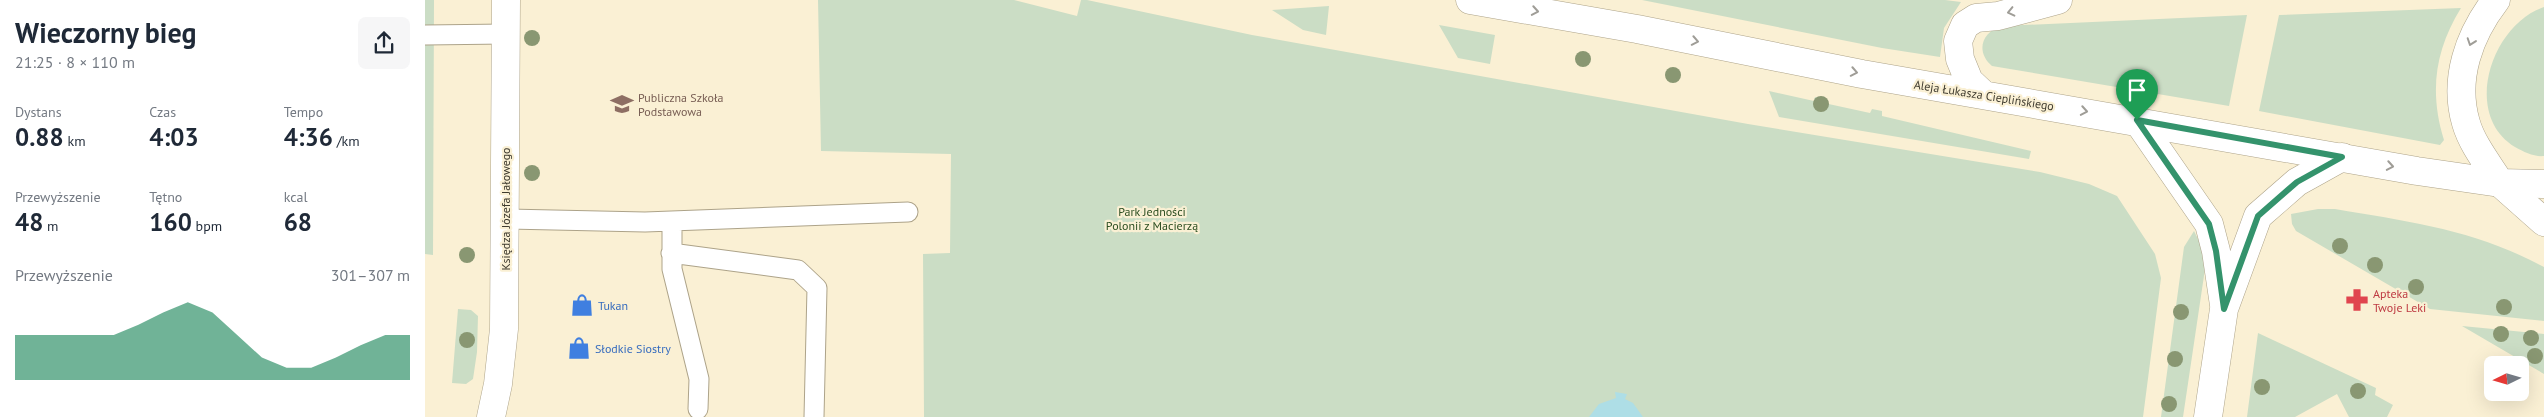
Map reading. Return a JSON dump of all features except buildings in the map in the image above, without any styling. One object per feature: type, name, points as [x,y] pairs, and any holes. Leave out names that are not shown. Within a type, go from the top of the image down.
[{"type":"main road","name":"Księdza Józefa Jałowego","points":[[491,417],[498,384],[504,329],[506,0]]},
{"type":"main road","name":"Aleja Łukasza Cieplińskiego","points":[[1470,0],[1984,95],[2342,157],[2500,183],[2544,184]]},
{"type":"main road","points":[[1984,95],[1969,81],[1960,60],[1958,41],[1965,26],[1975,18],[1998,16],[2058,0]]},
{"type":"main road","points":[[2496,0],[2472,37],[2463,68],[2461,96],[2466,124],[2477,147],[2500,183],[2544,222]]},
{"type":"main road","points":[[2137,120],[2209,224],[2216,251],[2224,309]]},
{"type":"main road","points":[[2209,417],[2224,309],[2258,216],[2297,182],[2342,157]]},
{"type":"lane","points":[[425,35],[506,34]]},
{"type":"lane","points":[[505,219],[673,221],[907,212]]},
{"type":"lane","points":[[673,221],[672,270],[699,379],[698,409]]},
{"type":"lane","points":[[671,252],[798,270],[817,288],[814,417]]},
{"type":"green space","points":[[425,0],[434,0],[433,255],[425,254]]},
{"type":"green space","name":"Park Jedności Polonii z Macierzą","points":[[818,0],[1014,0],[1077,16],[1081,0],[1087,0],[1252,35],[1748,124],[2040,172],[2089,184],[2117,196],[2155,254],[2161,278],[2143,417],[924,417],[923,254],[950,253],[951,154],[821,151]]},
{"type":"green space","points":[[1642,0],[1945,0],[1961,2],[1944,28],[1940,57],[1882,48]]},
{"type":"green space","points":[[1329,6],[1326,35],[1303,30],[1272,10]]},
{"type":"green space","points":[[2544,7],[2544,156],[2537,156],[2515,147],[2499,132],[2489,114],[2487,93],[2490,71],[2498,50],[2510,31],[2526,17]]},
{"type":"green space","points":[[2461,8],[2445,40],[2437,72],[2437,105],[2444,140],[2440,145],[2259,111],[2279,15]]},
{"type":"green space","points":[[2247,15],[2229,106],[1992,66],[1982,49],[1983,43],[1990,32],[2002,26]]},
{"type":"green space","points":[[1439,25],[1495,35],[1490,64],[1458,58]]},
{"type":"green space","points":[[1769,91],[1814,101],[1815,97],[1824,99],[1824,103],[1870,113],[1872,109],[1882,111],[1882,116],[2031,151],[2029,159],[1779,117]]},
{"type":"green space","points":[[2318,209],[2335,209],[2417,223],[2468,236],[2518,254],[2544,267],[2544,321],[2430,309],[2296,231],[2292,224],[2291,214]]},
{"type":"green space","points":[[2194,231],[2201,245],[2205,269],[2183,417],[2161,417],[2184,247]]},
{"type":"green space","points":[[458,309],[471,310],[478,316],[477,352],[473,379],[466,384],[452,383]]},
{"type":"green space","points":[[2462,326],[2544,334],[2544,374],[2529,365],[2529,356],[2513,356]]},
{"type":"green space","points":[[2258,333],[2376,388],[2375,395],[2393,405],[2387,417],[2349,417],[2337,394],[2295,417],[2247,417]]},
{"type":"water","points":[[1615,392],[1627,394],[1625,399],[1633,403],[1643,417],[1589,417],[1599,404],[1616,398]]},
{"type":"place","name":"Publiczna Szkoła Podstawowa","points":[[622,104]]},
{"type":"place","name":"Apteka Twoje Leki","points":[[2357,300]]},
{"type":"place","name":"Tukan","points":[[582,305]]},
{"type":"place","name":"Słodkie Siostry","points":[[579,348]]},
{"type":"route","points":[[2137,120],[2342,157],[2297,182],[2258,216],[2224,309],[2216,251],[2209,224],[2137,120]]}]
